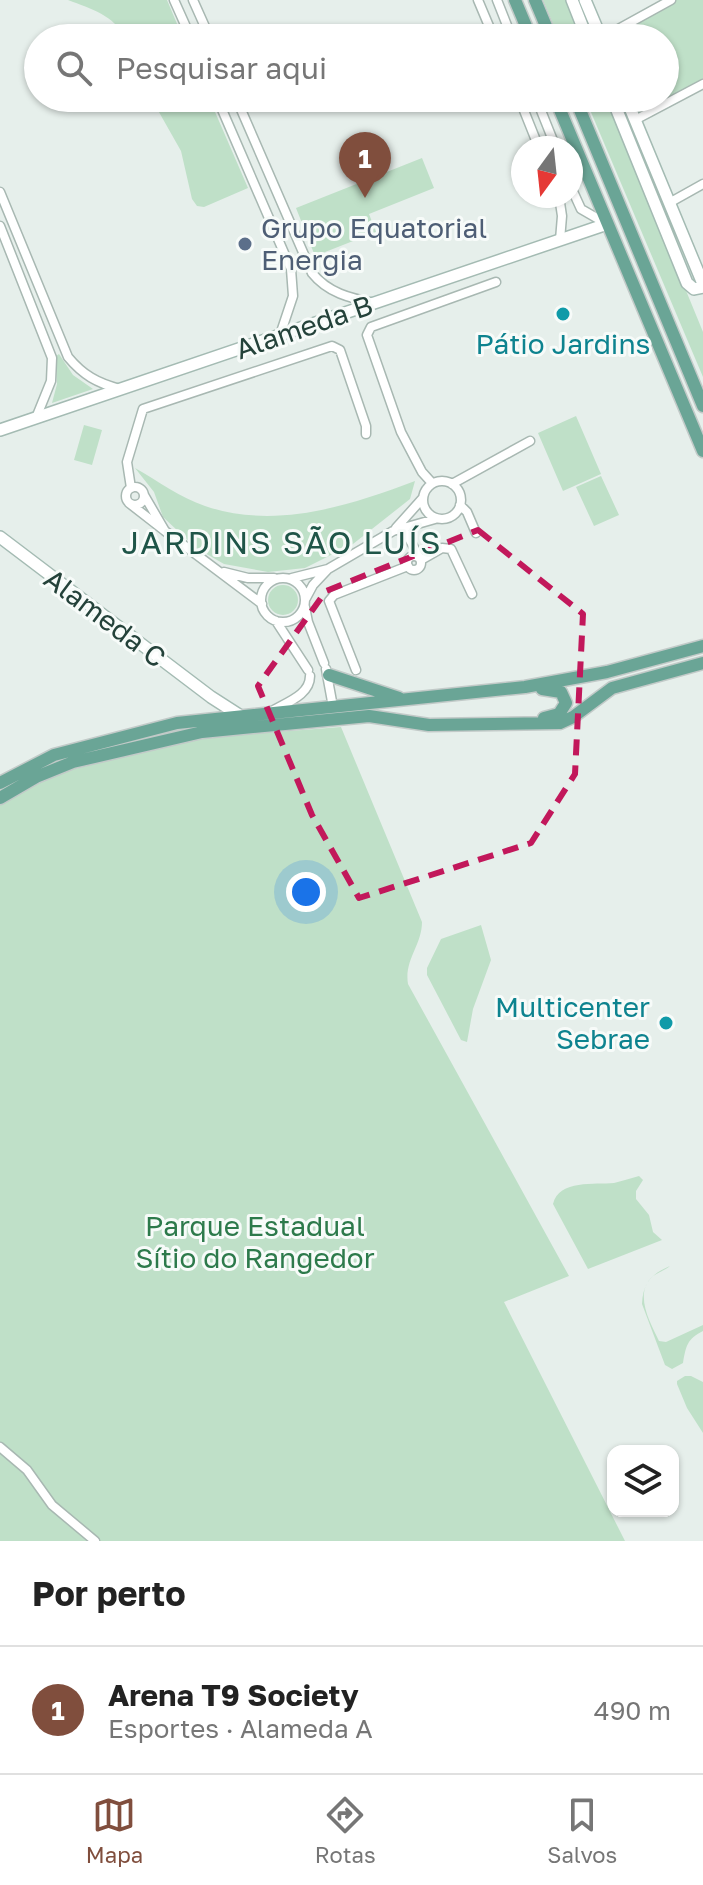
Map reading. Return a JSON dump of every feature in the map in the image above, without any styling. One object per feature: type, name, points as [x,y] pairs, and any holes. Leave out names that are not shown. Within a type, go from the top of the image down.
[{"type":"main road","points":[[515,0],[525,24]]},
{"type":"main road","points":[[535,0],[545,24]]},
{"type":"main road","points":[[561,112],[703,451]]},
{"type":"main road","points":[[581,112],[703,406]]},
{"type":"main road","points":[[487,692],[607,672],[703,646]]},
{"type":"main road","points":[[0,798],[36,777],[73,762],[178,736],[369,716],[429,725],[560,723],[612,688],[703,663]]},
{"type":"main road","points":[[326,669],[405,700]]},
{"type":"main road","points":[[0,783],[28,766],[67,751],[154,728],[211,718],[549,689],[563,694],[566,703],[561,712],[551,718],[429,725]]},
{"type":"street","points":[[174,0],[185,24]]},
{"type":"street","points":[[193,0],[204,24]]},
{"type":"street","points":[[478,0],[488,24]]},
{"type":"street","points":[[497,0],[506,24]]},
{"type":"street","points":[[572,0],[581,24]]},
{"type":"street","points":[[585,0],[595,24]]},
{"type":"street","points":[[627,24],[671,0]]},
{"type":"street","points":[[679,97],[703,84]]},
{"type":"street","points":[[223,112],[291,269],[293,296],[280,335]]},
{"type":"street","points":[[242,112],[312,273],[341,295],[375,303]]},
{"type":"street","points":[[525,112],[534,136]]},
{"type":"street","points":[[542,112],[551,136]]},
{"type":"street","points":[[618,112],[687,283],[694,289],[703,286],[632,112]]},
{"type":"street","points":[[635,120],[650,112]]},
{"type":"street","points":[[669,203],[703,184]]},
{"type":"street","points":[[0,192],[68,357],[90,379],[121,389]]},
{"type":"street","points":[[560,240],[561,208]]},
{"type":"street","points":[[581,208],[607,224]]},
{"type":"street","name":"Alameda B","points":[[0,430],[607,224]]},
{"type":"street","points":[[0,226],[52,358],[51,381],[36,418]]},
{"type":"street","points":[[7,242],[14,242],[19,236]]},
{"type":"street","points":[[432,483],[422,472],[401,432],[367,335],[371,327],[496,282]]},
{"type":"street","points":[[268,713],[305,692],[309,673],[262,604],[129,503],[126,495],[131,488],[127,462],[143,409],[332,346],[340,350],[366,434]]},
{"type":"street","points":[[452,484],[530,441]]},
{"type":"street","points":[[275,620],[290,621],[297,617],[313,585],[328,569],[393,531],[443,519],[455,514],[460,505],[459,491],[452,484],[442,481],[432,483],[422,499],[426,512],[437,519]]},
{"type":"street","points":[[131,488],[139,488],[165,531]]},
{"type":"street","points":[[129,503],[138,505],[144,495]]},
{"type":"street","points":[[393,531],[422,499]]},
{"type":"street","points":[[455,514],[476,533],[467,512],[460,505]]},
{"type":"street","points":[[403,527],[420,559]]},
{"type":"street","name":"Alameda C","points":[[0,537],[239,715]]},
{"type":"street","points":[[356,670],[329,601],[334,595],[408,566],[407,559],[411,556],[420,559],[442,548],[451,549],[472,594]]},
{"type":"street","points":[[216,569],[236,576],[284,578],[300,585],[308,622],[326,669],[333,707]]},
{"type":"street","points":[[262,604],[268,584],[328,569]]},
{"type":"street","points":[[211,697],[217,707],[211,718]]},
{"type":"street","points":[[0,1447],[27,1470],[52,1505],[95,1541]]},
{"type":"highlighted area","points":[[478,530],[583,614],[575,774],[531,843],[359,898],[312,815],[258,686],[326,591]]},
{"type":"green space","points":[[68,0],[167,0],[177,24],[115,24],[93,10]]},
{"type":"green space","points":[[543,0],[567,0],[577,24],[553,24]]},
{"type":"green space","points":[[667,0],[703,0],[703,82],[679,94],[679,24],[619,24]]},
{"type":"green space","points":[[159,112],[215,112],[248,188],[204,207],[197,206],[192,199],[181,151]]},
{"type":"green space","points":[[591,112],[613,112],[703,332],[703,377]]},
{"type":"green space","points":[[422,158],[434,188],[369,214],[376,232],[315,256],[296,208]]},
{"type":"green space","points":[[59,354],[73,375],[93,389],[52,403],[57,384],[56,356]]},
{"type":"green space","points":[[576,416],[601,474],[563,491],[538,433]]},
{"type":"green space","points":[[84,425],[102,430],[92,465],[74,460]]},
{"type":"green space","points":[[135,468],[196,503],[258,516],[312,512],[364,499],[415,481],[410,499],[353,544],[305,568],[268,572],[224,564],[196,548],[163,517],[154,492]]},
{"type":"green space","points":[[601,476],[619,515],[594,526],[576,487]]},
{"type":"green space","points":[[283,585],[294,589],[298,600],[294,611],[283,615],[272,611],[268,600],[272,589]]},
{"type":"green space","name":"Parque Estadual Sítio do Rangedor","points":[[341,727],[422,922],[408,967],[408,984],[569,1276],[504,1302],[607,1505],[607,1517],[613,1517],[625,1541],[0,1541],[0,804],[59,773],[197,738]]},
{"type":"green space","points":[[481,925],[491,960],[473,1009],[467,1042],[461,1040],[427,975],[427,968],[441,939]]},
{"type":"green space","points":[[639,1176],[643,1180],[636,1191],[636,1199],[649,1215],[653,1232],[662,1240],[588,1269],[553,1204],[557,1196],[570,1187],[614,1183]]},
{"type":"green space","points":[[646,1286],[644,1302],[659,1341],[666,1342],[703,1325],[703,1331],[688,1344],[683,1363],[672,1369],[665,1365],[642,1304],[643,1297]]},
{"type":"green space","points":[[685,1376],[703,1382],[703,1433],[687,1408],[677,1384]]},
{"type":"place","name":"Arena T9 Society","points":[[365,198]]},
{"type":"place","name":"Grupo Equatorial Energia","points":[[245,244]]},
{"type":"place","name":"Pátio Jardins","points":[[563,314]]},
{"type":"place","name":"Multicenter Sebrae","points":[[666,1023]]},
{"type":"district","name":"JARDINS SÃO LUÍS","points":[[282,543]]}]
